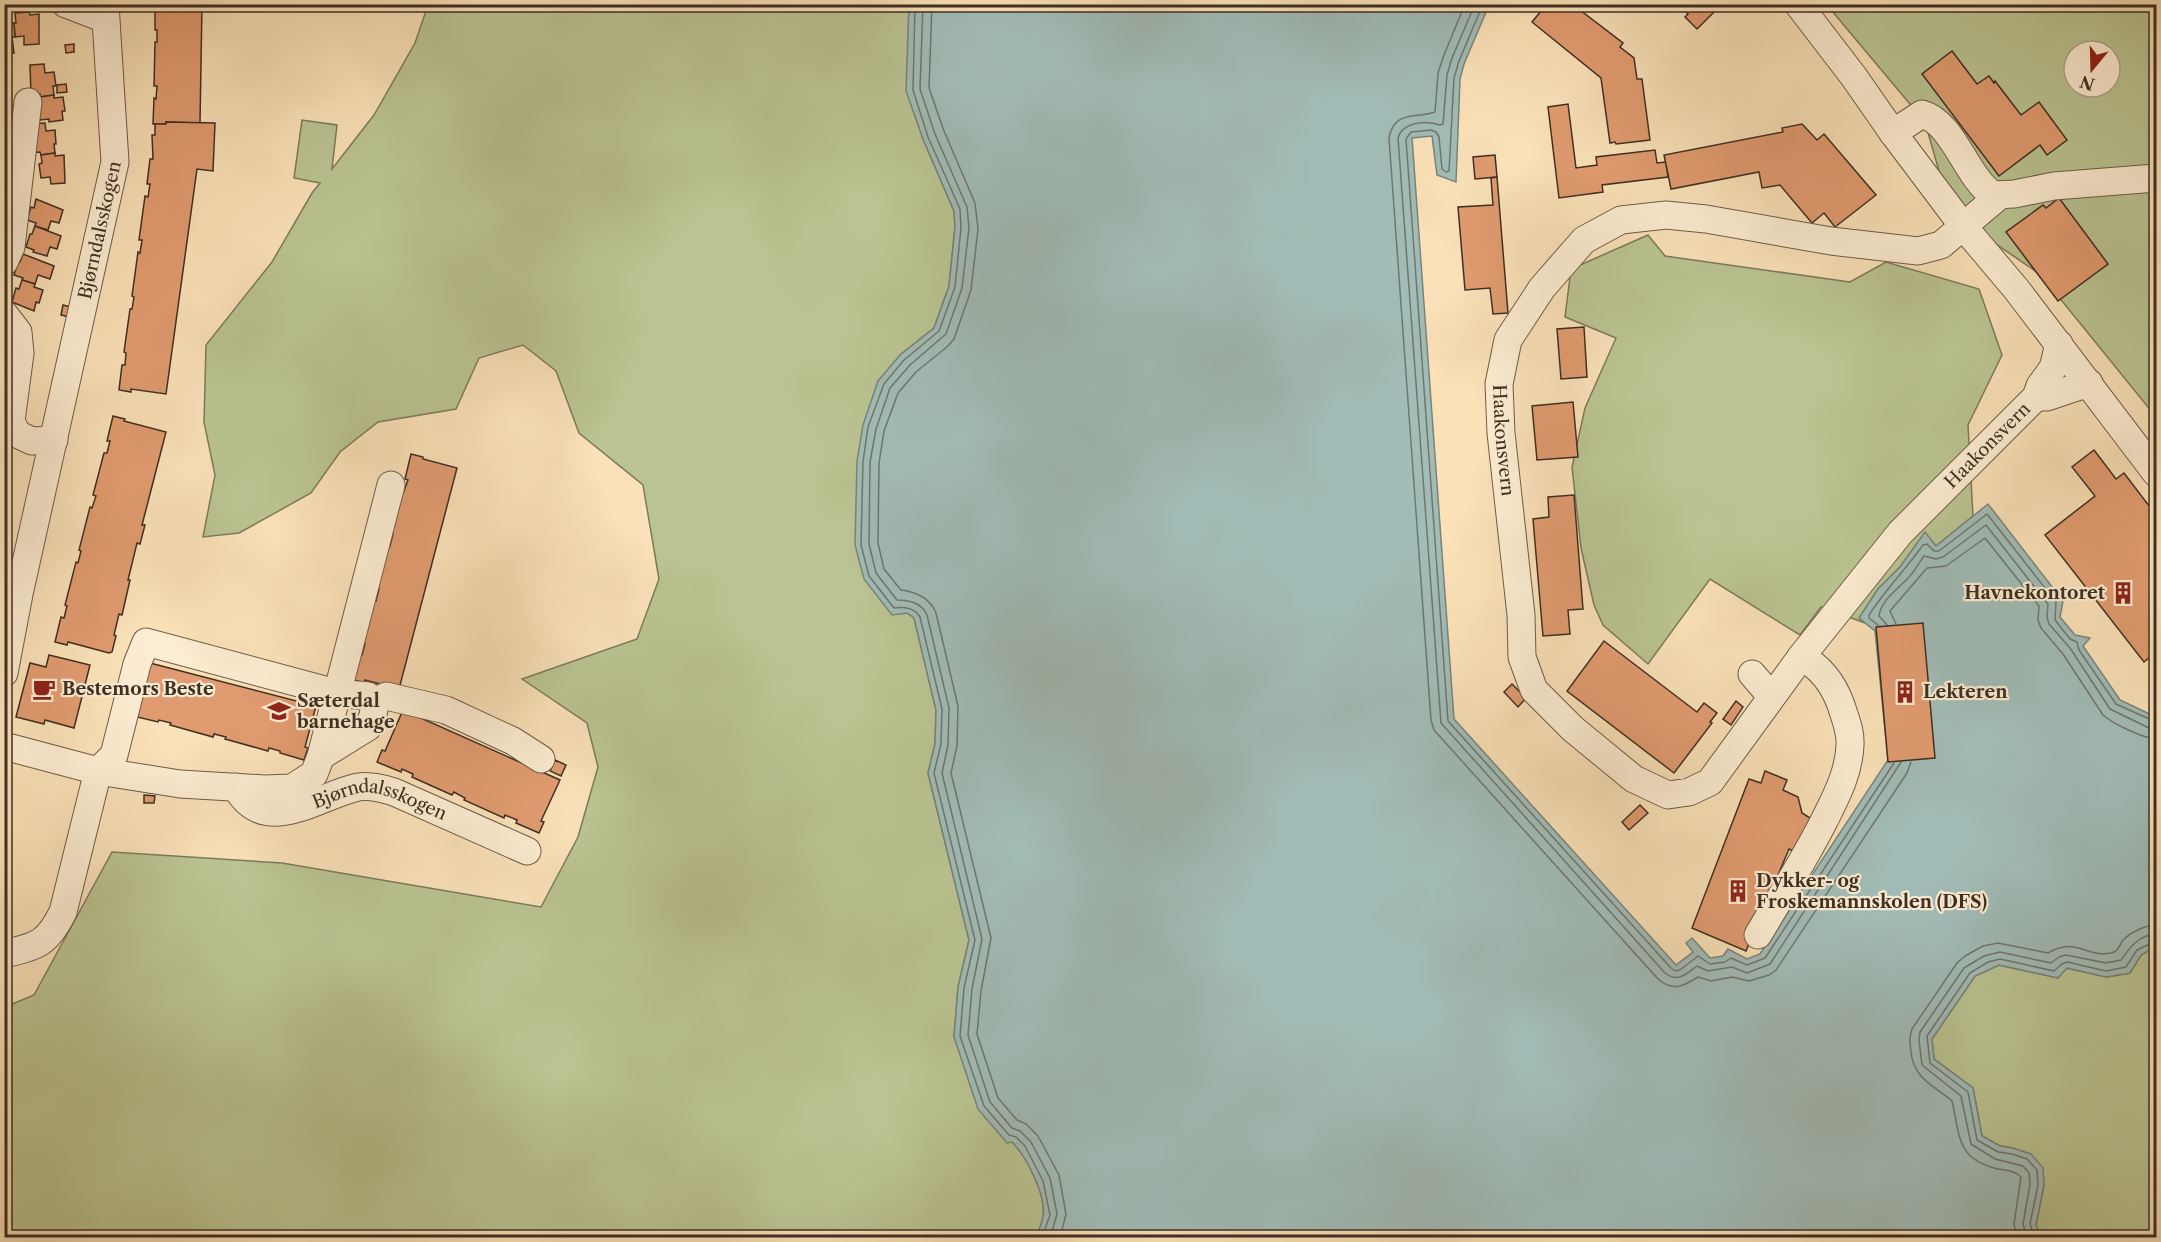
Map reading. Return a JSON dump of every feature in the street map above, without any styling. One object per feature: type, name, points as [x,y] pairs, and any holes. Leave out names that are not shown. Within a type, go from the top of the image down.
[{"type":"street","name":"Bjørndalsskogen","points":[[4,673],[12,593],[54,440],[115,162],[105,12],[66,4]]},
{"type":"street","points":[[1798,4],[1963,226],[2017,290],[2157,473]]},
{"type":"street","points":[[4,262],[11,247],[28,102]]},
{"type":"street","points":[[1893,133],[1922,114],[1926,115],[1941,128],[1960,152],[1974,176],[1989,192],[1999,196]]},
{"type":"street","name":"Haakonsvern","points":[[2059,344],[2053,368],[2040,386],[2036,397],[1900,533],[1771,696],[1710,782],[1689,792],[1668,795],[1634,779],[1573,729],[1534,690],[1522,657],[1521,615],[1501,433],[1499,384],[1508,340],[1542,288],[1584,240],[1621,220],[1666,215],[1706,219],[1831,241],[1918,251],[1941,245],[1999,196],[2054,186],[2157,178]]},
{"type":"street","points":[[4,314],[18,332],[20,353],[11,421],[16,434],[32,441],[54,440]]},
{"type":"street","name":"Haakonsvern","points":[[2036,397],[2047,397],[2089,383]]},
{"type":"street","name":"Bjørndalsskogen","points":[[4,746],[98,771],[180,784],[265,789],[292,788],[314,774],[321,756],[391,485]]},
{"type":"street","points":[[4,954],[35,946],[53,932],[63,912],[98,771],[114,755],[137,664],[146,642],[336,693],[368,696],[375,702]]},
{"type":"street","points":[[1758,935],[1805,857],[1847,771],[1850,731],[1838,697],[1827,676],[1801,657]]},
{"type":"street","points":[[1752,674],[1771,696]]},
{"type":"street","points":[[375,702],[386,696],[446,710],[513,741],[541,759]]},
{"type":"street","points":[[321,756],[368,728],[375,702]]},
{"type":"street","name":"Bjørndalsskogen","points":[[236,787],[243,799],[253,808],[278,813],[358,787],[376,786],[527,851]]},
{"type":"green space","points":[[428,5],[909,5],[907,91],[923,139],[954,211],[955,227],[949,286],[934,328],[900,355],[900,613],[907,613],[914,618],[936,710],[935,744],[928,773],[969,940],[958,987],[954,1037],[1012,1142],[1029,1166],[1039,1188],[1043,1217],[1037,1235],[1032,1238],[5,1238],[5,1007],[34,995],[112,852],[282,863],[541,907],[578,837],[598,767],[587,723],[522,679],[637,639],[659,579],[643,485],[579,433],[556,371],[523,345],[479,358],[456,409],[378,422],[340,452],[311,493],[239,533],[203,537],[215,475],[204,422],[206,345],[272,262],[320,183],[294,178],[302,120],[337,125],[332,169],[374,115],[415,43]]},
{"type":"green space","points":[[1827,5],[2156,5],[2156,417],[2041,275],[1951,213],[1925,122]]},
{"type":"green space","points":[[1648,235],[1665,256],[1850,282],[1886,262],[1979,289],[2002,355],[1968,425],[1973,516],[1936,546],[1925,533],[1900,567],[1878,589],[1859,618],[1865,623],[1821,607],[1800,635],[1710,579],[1648,664],[1603,625],[1594,605],[1581,548],[1572,467],[1585,408],[1616,338],[1565,317],[1571,269]]},
{"type":"green space","points":[[2156,946],[2156,1237],[2041,1237],[2036,1225],[2044,1185],[2013,1148],[2000,1146],[1982,1136],[1973,1088],[1934,1059],[1932,1039],[1975,976],[1999,965],[2058,978],[2066,968],[2107,977],[2130,973],[2141,955]]},
{"type":"water","points":[[909,5],[1489,5],[1460,79],[1456,182],[1437,175],[1432,136],[1412,138],[1454,719],[1676,965],[1693,952],[1686,943],[1692,938],[1710,958],[1723,956],[1728,949],[1747,959],[1760,954],[1888,760],[1875,631],[1859,618],[1878,589],[1900,567],[1925,532],[1936,546],[1988,504],[2063,601],[2060,617],[2075,635],[2090,638],[2083,646],[2120,700],[2156,717],[2156,946],[2141,955],[2130,973],[2106,977],[2067,968],[2058,978],[1999,965],[1975,976],[1932,1039],[1934,1059],[1973,1088],[1982,1136],[2000,1146],[2031,1154],[2043,1168],[2044,1185],[2036,1225],[2041,1237],[1032,1237],[1037,1235],[1043,1216],[1039,1187],[1018,1148],[1012,1142],[1007,1143],[978,1109],[954,1037],[958,987],[969,940],[928,773],[935,744],[936,710],[914,618],[907,613],[892,615],[864,579],[855,545],[857,461],[863,425],[878,381],[900,355],[934,328],[949,286],[955,227],[954,211],[923,139],[906,91]]},
{"type":"building","points":[[155,4],[202,4],[200,123],[153,124],[157,86],[154,86],[155,42],[157,42]]},
{"type":"building","points":[[1547,4],[1572,4],[1623,43],[1620,47],[1634,58],[1637,79],[1642,79],[1650,140],[1610,143],[1601,78],[1532,22]]},
{"type":"building","points":[[1679,4],[1710,4],[1716,10],[1697,29],[1685,17],[1688,14]]},
{"type":"building","points":[[29,12],[30,15],[39,14],[39,44],[24,45],[24,36],[15,37],[15,13]]},
{"type":"building","points":[[4,23],[14,23],[15,37],[12,37],[14,53],[4,54]]},
{"type":"building","points":[[74,44],[74,52],[66,53],[65,45]]},
{"type":"building","points":[[1952,51],[1977,84],[1989,76],[1994,83],[1995,81],[2021,115],[2039,102],[2067,140],[2047,155],[2040,145],[1999,176],[1922,74]]},
{"type":"building","points":[[44,64],[45,73],[54,72],[56,86],[53,86],[54,95],[40,97],[40,94],[31,95],[30,65]]},
{"type":"building","points":[[66,84],[67,92],[57,93],[57,85]]},
{"type":"building","points":[[54,95],[54,98],[63,97],[65,111],[62,111],[63,120],[49,122],[49,119],[40,120],[38,106],[40,97]]},
{"type":"building","points":[[1568,104],[1576,168],[1597,165],[1596,157],[1655,150],[1657,163],[1666,162],[1668,177],[1602,185],[1603,192],[1559,198],[1548,107]]},
{"type":"building","points":[[166,122],[215,123],[213,171],[197,169],[166,394],[131,389],[131,392],[119,390],[122,365],[125,365],[126,353],[124,352],[134,297],[132,296],[138,252],[140,253],[142,240],[139,240],[145,196],[148,197],[150,184],[147,184],[150,159],[153,159],[152,135],[155,135],[155,124],[166,124]]},
{"type":"building","points":[[45,123],[46,131],[55,130],[55,153],[41,155],[40,152],[31,153],[31,124]]},
{"type":"building","points":[[1802,124],[1817,140],[1824,134],[1876,195],[1835,227],[1824,213],[1812,223],[1780,185],[1762,188],[1759,172],[1671,189],[1664,155],[1783,132],[1782,128]]},
{"type":"building","points":[[55,153],[55,156],[64,155],[65,183],[51,184],[50,177],[41,178],[39,164],[42,163],[41,155]]},
{"type":"building","points":[[1495,155],[1497,177],[1475,179],[1473,157]]},
{"type":"building","points":[[1497,177],[1508,313],[1493,314],[1490,288],[1465,290],[1458,207],[1493,205],[1491,178]]},
{"type":"building","points":[[2059,198],[2108,264],[2058,301],[2006,232],[2043,205],[2046,208]]},
{"type":"building","points":[[36,199],[63,210],[59,223],[51,221],[48,230],[35,226],[36,223],[27,220]]},
{"type":"building","points":[[35,226],[61,236],[57,249],[50,247],[47,256],[33,252],[34,250],[26,247]]},
{"type":"building","points":[[23,254],[54,266],[50,279],[38,275],[35,284],[14,275]]},
{"type":"building","points":[[22,280],[35,284],[34,287],[43,290],[34,311],[12,302],[16,288],[19,289]]},
{"type":"building","points":[[63,305],[71,307],[69,317],[61,315]]},
{"type":"building","points":[[1584,327],[1587,377],[1561,379],[1557,329]]},
{"type":"building","points":[[1573,402],[1578,457],[1537,460],[1532,406]]},
{"type":"building","points":[[113,416],[166,432],[142,525],[145,525],[140,544],[137,543],[128,580],[130,580],[122,615],[119,614],[112,652],[109,653],[68,642],[67,645],[55,642],[61,617],[64,618],[67,606],[65,605],[76,562],[78,563],[90,507],[92,508],[96,496],[93,495],[104,453],[107,453],[110,441],[107,441]]},
{"type":"building","name":"Havnekontoret","points":[[2094,450],[2116,479],[2124,473],[2156,515],[2156,652],[2144,662],[2045,535],[2095,496],[2072,467]]},
{"type":"building","points":[[411,454],[457,468],[399,689],[365,680],[365,683],[353,680],[359,655],[362,655],[365,644],[362,643],[374,600],[376,601],[379,589],[377,588],[388,545],[390,546],[402,490],[404,491],[408,480],[405,479]]},
{"type":"building","points":[[1574,495],[1583,609],[1568,610],[1570,634],[1543,636],[1533,519],[1549,517],[1548,497]]},
{"type":"building","name":"Lekteren","points":[[1923,623],[1935,758],[1888,762],[1876,627]]},
{"type":"building","points":[[1604,641],[1697,712],[1704,703],[1717,713],[1674,773],[1567,691]]},
{"type":"building","points":[[49,655],[90,665],[74,728],[45,720],[44,724],[16,717],[30,663],[46,667]]},
{"type":"building","points":[[150,663],[316,706],[305,747],[308,748],[304,760],[269,748],[268,751],[225,739],[226,737],[214,734],[213,737],[170,725],[171,723],[133,716]]},
{"type":"building","points":[[1512,684],[1526,698],[1518,707],[1504,692]]},
{"type":"building","points":[[1736,701],[1743,707],[1731,725],[1723,719]]},
{"type":"building","points":[[403,710],[560,780],[541,821],[544,822],[539,833],[516,823],[517,820],[505,815],[504,818],[464,800],[465,798],[454,792],[452,795],[412,777],[413,774],[402,769],[401,772],[377,762],[382,750],[385,751]]},
{"type":"building","points":[[555,760],[566,765],[561,776],[550,771]]},
{"type":"building","name":"Dykker- og Froskemannskolen (DFS)","points":[[1765,771],[1787,780],[1783,790],[1798,797],[1802,813],[1815,821],[1802,855],[1789,849],[1746,951],[1692,928],[1749,779],[1761,783]]},
{"type":"building","points":[[144,795],[155,796],[154,803],[144,803]]},
{"type":"building","points":[[1640,805],[1648,813],[1629,830],[1622,822]]},
{"type":"place","name":"Havnekontoret","points":[[2123,593]]},
{"type":"place","name":"Bestemors Beste","points":[[44,689]]},
{"type":"place","name":"Lekteren","points":[[1905,692]]},
{"type":"place","name":"Sæterdal barnehage","points":[[279,711]]},
{"type":"place","name":"Dykker- og Froskemannskolen (DFS)","points":[[1738,891]]}]
